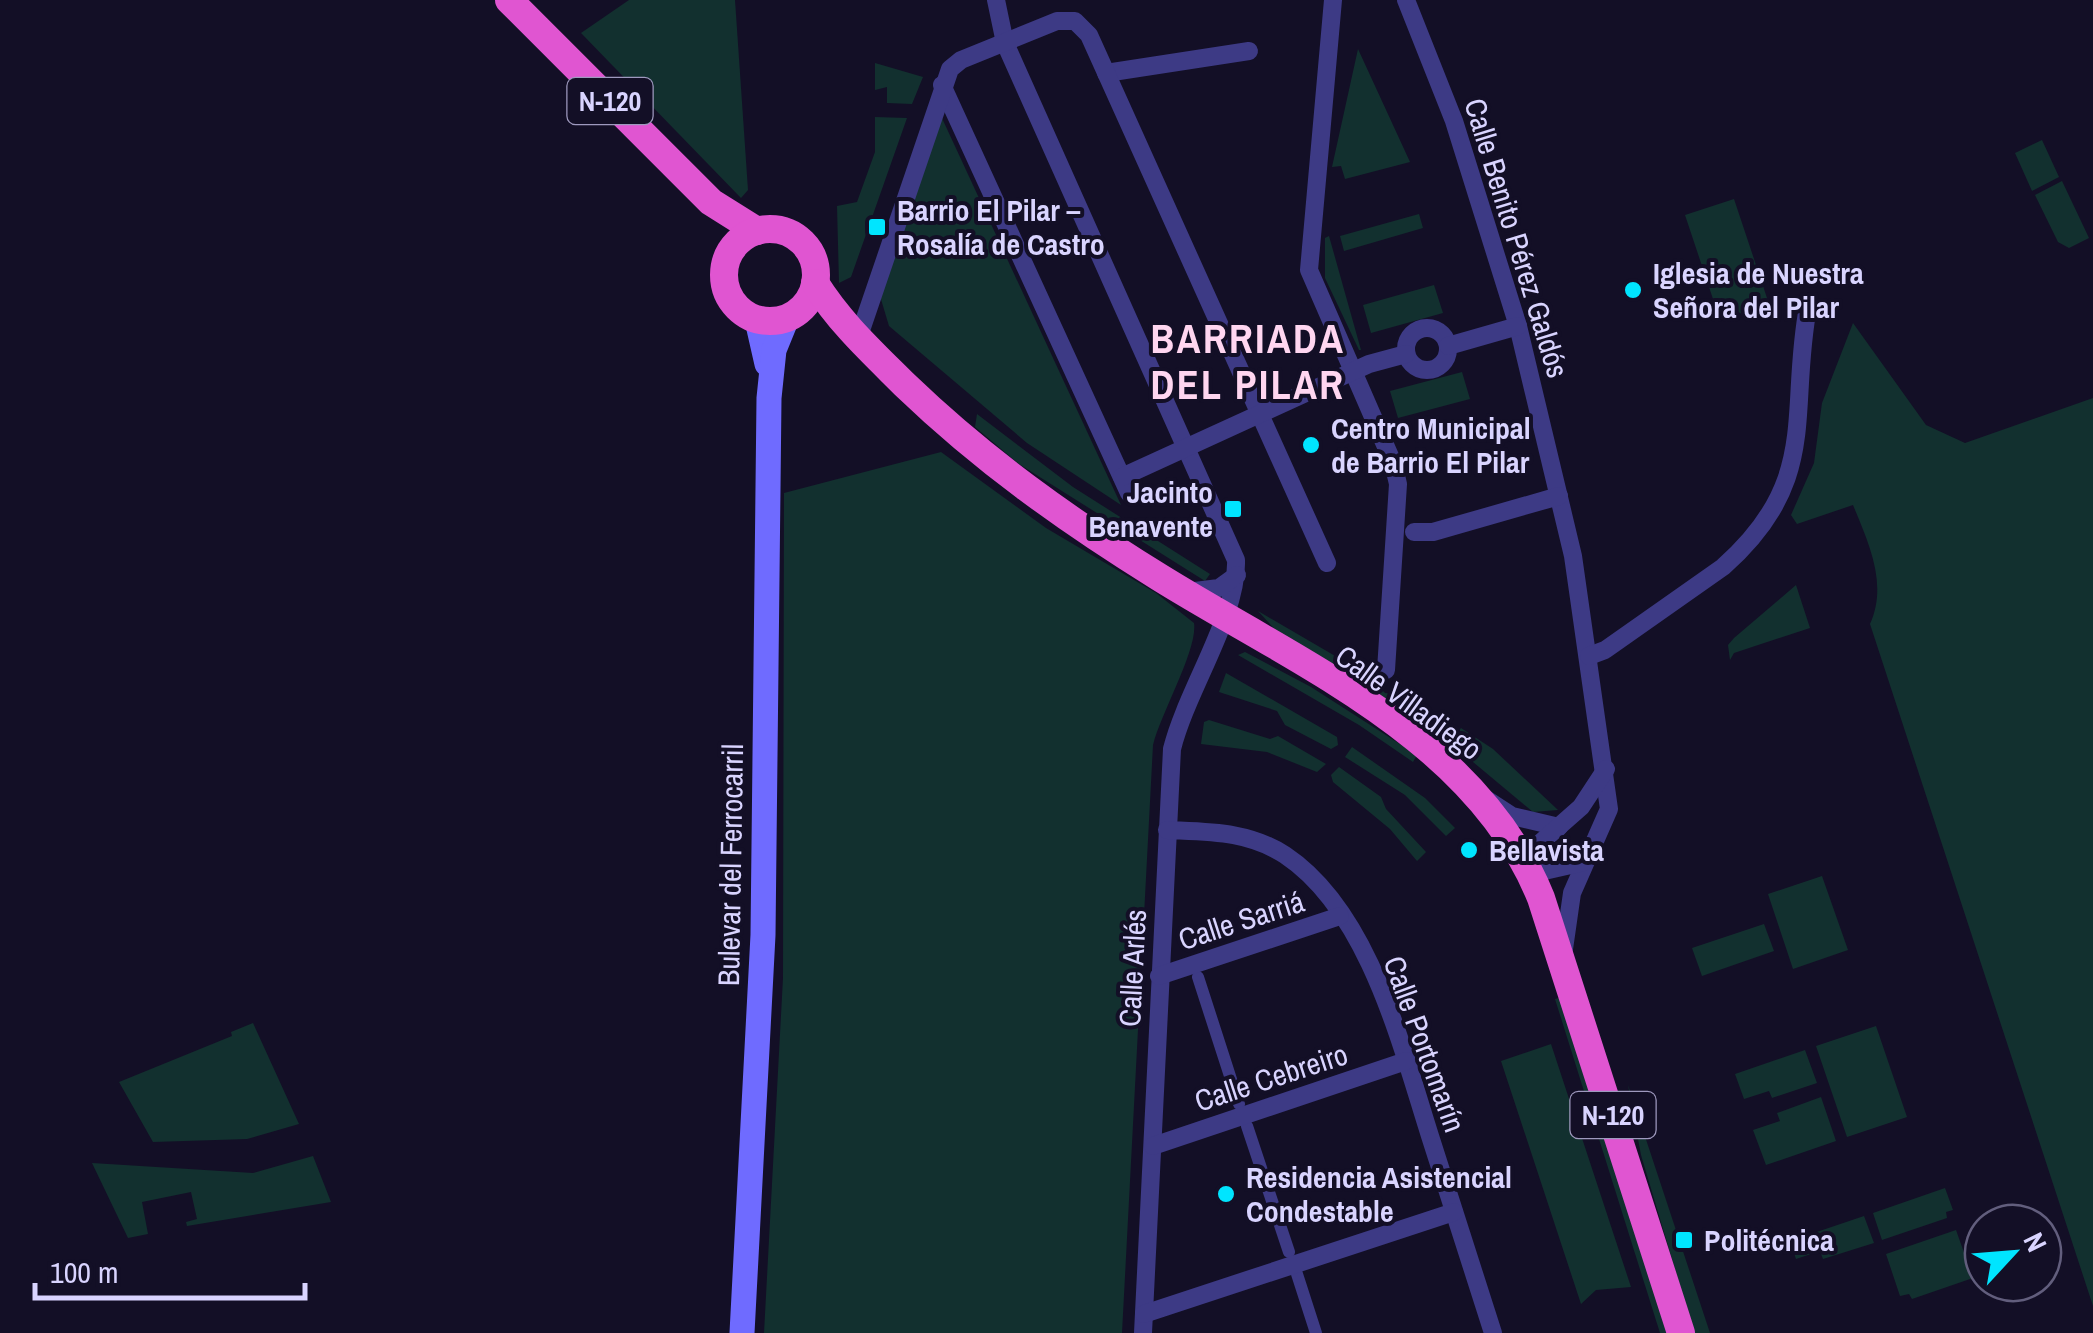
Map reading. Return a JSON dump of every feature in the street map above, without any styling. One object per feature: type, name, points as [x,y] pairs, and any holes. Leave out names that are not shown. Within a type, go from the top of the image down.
[{"type":"highway","name":"N-120","points":[[508,0],[710,202],[757,231]]},
{"type":"highway","name":"N-120","points":[[710,202],[731,252]]},
{"type":"highway","points":[[794,314],[815,283],[810,253],[800,241],[772,229],[757,231],[731,252],[724,276],[733,303],[758,320],[794,314],[848,329]]},
{"type":"highway","name":"Calle Villadiego","points":[[815,283],[848,329],[992,465],[1184,592],[1352,696],[1440,759],[1476,792],[1527,866],[1564,964],[1681,1333]]},
{"type":"main road","name":"Bulevar del Ferrocarril","points":[[742,1333],[763,935],[769,398],[778,332],[794,314]]},
{"type":"main road","name":"Bulevar del Ferrocarril","points":[[758,320],[769,398]]},
{"type":"street","points":[[996,0],[1004,43],[1230,543],[1237,575],[1219,588],[1184,592]]},
{"type":"street","points":[[1332,0],[1309,270],[1393,462],[1398,484],[1386,670]]},
{"type":"street","name":"Calle Benito Pérez Galdós","points":[[1406,0],[1454,121],[1518,326],[1560,496],[1589,656],[1610,809]]},
{"type":"street","points":[[848,329],[942,85],[955,64],[1057,21],[1075,21],[1089,35],[1327,563]]},
{"type":"street","points":[[1106,73],[1249,50]]},
{"type":"street","points":[[942,85],[1126,485],[1187,447],[1353,372],[1406,354]]},
{"type":"street","points":[[1589,656],[1605,650],[1723,566],[1740,552],[1774,504],[1790,473],[1800,426],[1808,307]]},
{"type":"street","points":[[1448,346],[1518,326]]},
{"type":"street","points":[[1421,328],[1441,332],[1448,346],[1444,363],[1433,370],[1414,366],[1406,354],[1407,342],[1421,328]]},
{"type":"street","points":[[1414,532],[1433,532],[1560,496]]},
{"type":"street","name":"Calle Arlés","points":[[1144,1323],[1172,748],[1180,717],[1224,616],[1237,575]]},
{"type":"street","points":[[1527,866],[1588,798],[1606,769]]},
{"type":"street","points":[[1476,792],[1512,816],[1559,827]]},
{"type":"street","points":[[1564,964],[1566,924],[1584,862],[1610,809],[1600,800],[1588,798]]},
{"type":"street","name":"Calle Portomarín","points":[[1167,830],[1229,832],[1264,844],[1302,868],[1340,916],[1370,968],[1406,1061],[1494,1333]]},
{"type":"street","points":[[1527,866],[1584,862]]},
{"type":"street","name":"Calle Sarriá","points":[[1159,976],[1340,916]]},
{"type":"street","points":[[1198,977],[1239,1104]]},
{"type":"street","name":"Calle Cebreiro","points":[[1153,1146],[1406,1061]]},
{"type":"street","points":[[1247,1126],[1289,1252]]},
{"type":"street","points":[[1144,1323],[1454,1212]]},
{"type":"street","points":[[1296,1274],[1316,1333]]},
{"type":"green space","points":[[629,0],[735,0],[748,190],[741,198],[581,33]]},
{"type":"green space","points":[[1358,49],[1410,162],[1345,179],[1341,166],[1332,167]]},
{"type":"green space","points":[[875,63],[923,77],[912,104],[887,103],[887,87],[875,90]]},
{"type":"green space","points":[[941,116],[1121,505],[1027,443],[889,326],[880,296]]},
{"type":"green space","points":[[875,117],[907,118],[851,277],[839,283],[837,206],[857,202],[875,152]]},
{"type":"green space","points":[[2042,140],[2059,177],[2032,191],[2015,153]]},
{"type":"green space","points":[[2062,181],[2089,238],[2069,248],[2058,242],[2035,195]]},
{"type":"green space","points":[[1734,199],[1769,304],[1720,320],[1685,215]]},
{"type":"green space","points":[[1419,214],[1423,228],[1344,251],[1340,236]]},
{"type":"green space","points":[[1329,236],[1361,350],[1325,278],[1325,238]]},
{"type":"green space","points":[[1434,285],[1443,313],[1371,333],[1363,305]]},
{"type":"green space","points":[[1853,323],[1926,425],[1965,443],[2093,398],[2093,1306],[2063,1214],[2063,1203],[2059,1203],[1870,624],[1877,579],[1865,534],[1853,505],[1797,524],[1791,515],[1814,463],[1822,403]]},
{"type":"green space","points":[[1462,372],[1470,399],[1398,418],[1390,391]]},
{"type":"green space","points":[[977,414],[1073,487],[1210,574],[1205,581],[1019,464],[975,427]]},
{"type":"green space","points":[[941,452],[1046,528],[1156,593],[1194,623],[1185,665],[1153,745],[1122,1333],[764,1333],[783,978],[784,493]]},
{"type":"green space","points":[[1796,585],[1810,628],[1734,653],[1730,660],[1728,645],[1734,638]]},
{"type":"green space","points":[[1258,611],[1366,674],[1385,693],[1403,695],[1448,720],[1438,734],[1280,635]]},
{"type":"green space","points":[[1245,652],[1311,687],[1417,755],[1413,762],[1359,725],[1238,655]]},
{"type":"green space","points":[[1226,673],[1337,737],[1338,745],[1331,749],[1285,725],[1277,711],[1219,692]]},
{"type":"green space","points":[[1209,720],[1270,739],[1278,736],[1326,764],[1317,772],[1267,752],[1201,744],[1204,722]]},
{"type":"green space","points":[[1461,728],[1493,749],[1558,810],[1533,812],[1449,742]]},
{"type":"green space","points":[[1352,747],[1425,798],[1455,828],[1446,836],[1405,795],[1345,757]]},
{"type":"green space","points":[[1339,767],[1381,797],[1386,809],[1426,852],[1417,861],[1390,829],[1333,782],[1331,775]]},
{"type":"green space","points":[[1822,876],[1848,950],[1793,969],[1768,894]]},
{"type":"green space","points":[[1764,924],[1774,951],[1702,976],[1692,948]]},
{"type":"green space","points":[[1562,997],[1668,1333],[1660,1333],[1555,999]]},
{"type":"green space","points":[[253,1023],[299,1124],[247,1139],[153,1142],[119,1082],[232,1036],[231,1032]]},
{"type":"green space","points":[[1876,1026],[1907,1117],[1847,1137],[1816,1046]]},
{"type":"green space","points":[[1551,1044],[1631,1287],[1596,1290],[1581,1304],[1501,1061]]},
{"type":"green space","points":[[1805,1050],[1817,1083],[1772,1098],[1769,1091],[1744,1099],[1735,1074]]},
{"type":"green space","points":[[1628,1085],[1710,1333],[1694,1333],[1641,1155]]},
{"type":"green space","points":[[1821,1097],[1836,1141],[1766,1165],[1753,1130],[1780,1121],[1777,1113]]},
{"type":"green space","points":[[313,1156],[331,1202],[187,1226],[186,1222],[197,1219],[191,1192],[142,1202],[148,1234],[128,1238],[92,1163],[253,1173]]},
{"type":"green space","points":[[1945,1188],[1953,1210],[1946,1212],[1947,1218],[1882,1240],[1873,1213]]},
{"type":"green space","points":[[1864,1216],[1874,1243],[1823,1259],[1820,1251],[1796,1259],[1790,1241]]},
{"type":"green space","points":[[1956,1230],[1963,1250],[1963,1281],[1912,1299],[1909,1294],[1900,1296],[1886,1254]]},
{"type":"place","name":"Barrio El Pilar – Rosalía de Castro","points":[[877,227]]},
{"type":"place","name":"Iglesia de Nuestra Señora del Pilar","points":[[1633,290]]},
{"type":"place","name":"Centro Municipal de Barrio El Pilar","points":[[1311,445]]},
{"type":"place","name":"Jacinto Benavente","points":[[1233,509]]},
{"type":"place","name":"Bellavista","points":[[1469,850]]},
{"type":"place","name":"Residencia Asistencial Condestable","points":[[1226,1194]]},
{"type":"place","name":"Politécnica","points":[[1684,1240]]},
{"type":"district","name":"BARRIADA DEL PILAR","points":[[1248,361]]}]
